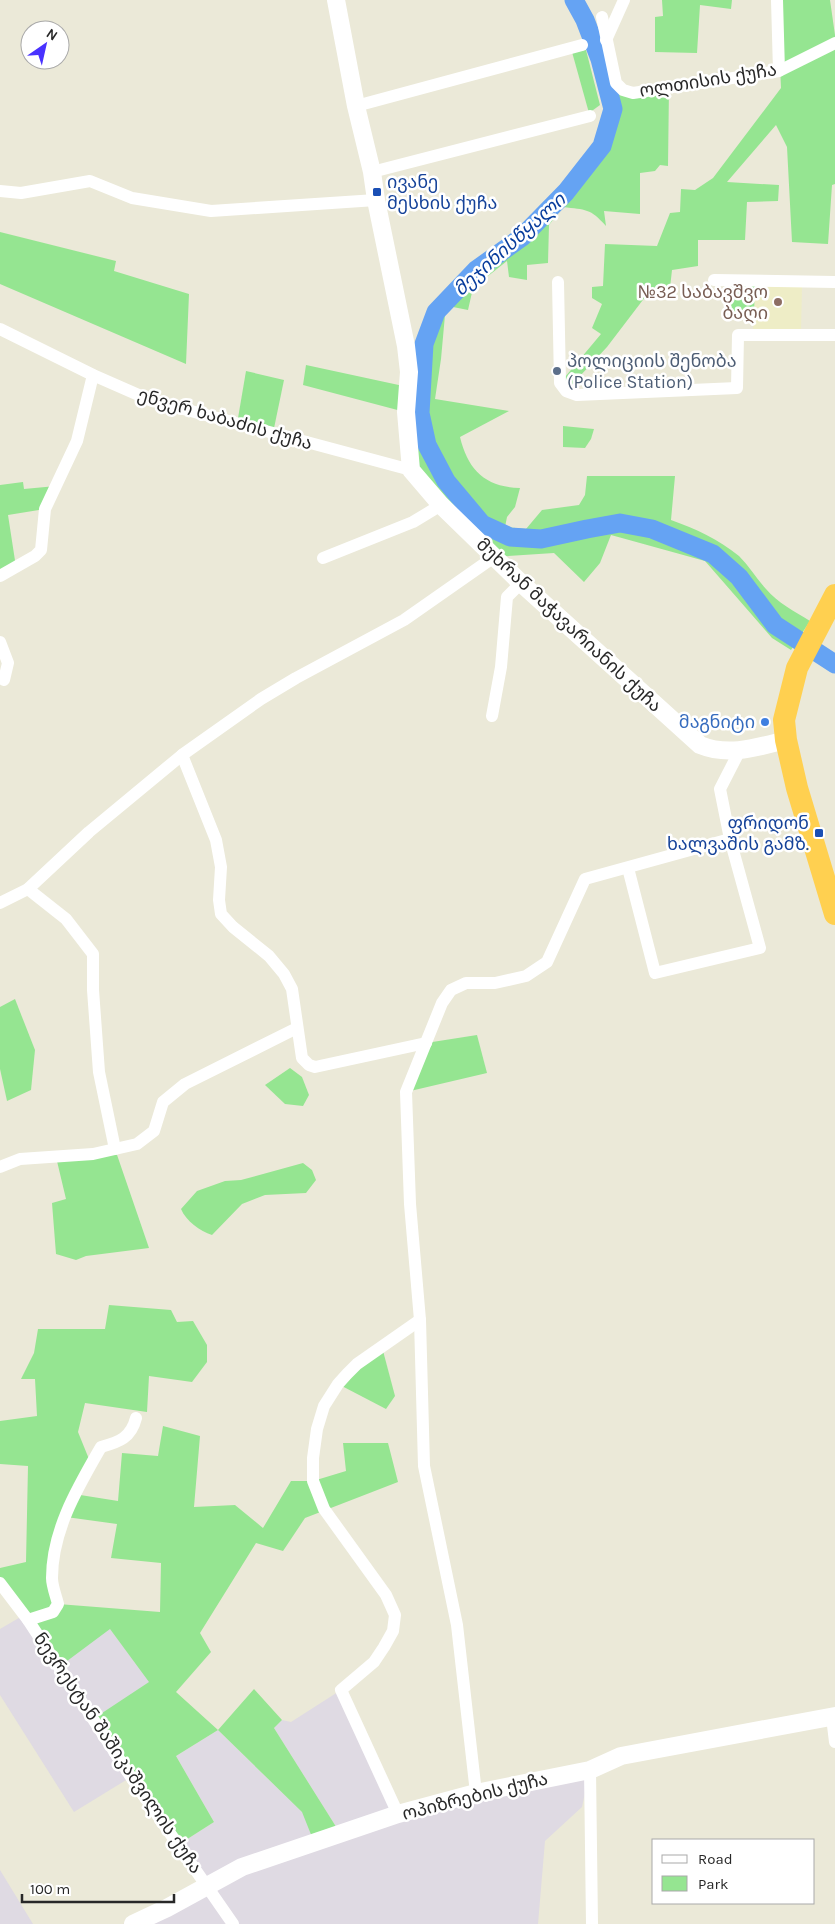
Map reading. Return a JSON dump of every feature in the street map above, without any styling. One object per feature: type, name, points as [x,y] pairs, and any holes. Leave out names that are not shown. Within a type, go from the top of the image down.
[{"type":"highway","points":[[835,595],[797,668],[784,720],[786,740],[797,788],[835,914]]},
{"type":"street","points":[[336,0],[406,346],[409,372],[406,412],[411,470]]},
{"type":"street","points":[[606,40],[624,0]]},
{"type":"street","points":[[777,0],[779,71]]},
{"type":"street","name":"ოლთისის ქუჩა","points":[[602,17],[616,83],[622,90],[633,93],[779,71],[835,43]]},
{"type":"street","points":[[356,106],[582,44]]},
{"type":"street","points":[[372,172],[590,116]]},
{"type":"street","points":[[0,191],[21,193],[90,181],[132,198],[211,211],[376,200]]},
{"type":"street","points":[[714,280],[835,282]]},
{"type":"street","points":[[558,282],[558,385],[566,391],[577,395],[737,388],[738,335],[835,335]]},
{"type":"street","name":"ენვერ ხაბაძის ქუჩა","points":[[0,329],[93,375],[150,400],[411,470]]},
{"type":"street","points":[[0,576],[35,556],[41,550],[45,508],[77,440],[93,375]]},
{"type":"street","name":"მუხრან მაჭავარიანის ქუჩა","points":[[411,470],[441,505],[521,583],[700,746],[712,750],[740,750],[786,740]]},
{"type":"street","points":[[324,558],[413,522],[441,505]]},
{"type":"street","points":[[0,903],[28,889],[89,832],[182,755],[261,699],[404,620],[494,557]]},
{"type":"street","points":[[492,716],[501,667],[507,597],[521,583]]},
{"type":"street","points":[[0,642],[8,663],[4,680]]},
{"type":"street","points":[[628,868],[655,973],[760,948],[730,838],[720,790],[740,750]]},
{"type":"street","points":[[182,755],[216,840],[220,867],[219,900],[221,914],[233,927],[269,956],[284,974],[292,989],[302,1058],[309,1065],[315,1067],[426,1043]]},
{"type":"street","points":[[476,1793],[457,1625],[424,1466],[420,1320],[410,1204],[406,1092],[442,1003],[451,990],[466,983],[495,983],[526,976],[547,962],[586,879],[730,838]]},
{"type":"street","points":[[28,889],[66,919],[93,954],[93,990],[99,1072],[115,1149]]},
{"type":"street","points":[[0,1167],[20,1159],[93,1154],[137,1144],[154,1131],[163,1102],[186,1084],[297,1028]]},
{"type":"street","points":[[398,1814],[341,1690],[374,1662],[393,1631],[395,1615],[386,1595],[324,1509],[313,1481],[313,1458],[317,1429],[324,1406],[338,1384],[358,1364],[420,1320]]},
{"type":"street","name":"ნევრესტან შაშიკაშვილის ქუჩა","points":[[28,1620],[53,1612],[58,1604],[52,1579],[55,1552],[74,1494],[101,1448],[121,1442],[134,1428],[136,1418]]},
{"type":"street","name":"ნევრესტან შაშიკაშვილის ქუჩა","points":[[0,1583],[28,1620],[131,1777],[233,1924]]},
{"type":"street","name":"ოპიზრების ქუჩა","points":[[133,1924],[242,1867],[398,1814],[476,1793],[590,1770],[621,1756],[833,1716],[835,1742]]},
{"type":"street","points":[[590,1770],[592,1924]]},
{"type":"shaded area","name":"№32 საბავშვო ბაღი","points":[[755,286],[802,287],[801,332],[753,331]]},
{"type":"shaded area","points":[[24,1615],[110,1629],[150,1682],[131,1777],[74,1812],[0,1695],[0,1629]]},
{"type":"shaded area","points":[[341,1690],[398,1814],[590,1770],[582,1807],[545,1841],[538,1924],[123,1924],[142,1912],[208,1886],[178,1845],[214,1822],[176,1756],[218,1730],[302,1812],[340,1833],[274,1728],[282,1720],[291,1722]]},
{"type":"shaded area","points":[[0,1870],[33,1924],[0,1924]]},
{"type":"green space","points":[[662,0],[732,0],[731,9],[700,5],[697,53],[655,52],[655,17],[663,16]]},
{"type":"green space","points":[[777,0],[830,0],[835,35],[835,184],[832,185],[828,244],[792,242],[787,147],[776,125],[727,182],[779,185],[778,201],[747,202],[745,240],[698,240],[698,266],[672,270],[670,288],[652,288],[607,347],[566,391],[560,383],[601,334],[592,328],[602,304],[592,298],[592,287],[603,286],[605,244],[657,246],[670,213],[680,212],[681,189],[695,190],[713,178],[781,88]]},
{"type":"green space","points":[[586,50],[600,105],[589,113],[572,52]]},
{"type":"green space","points":[[669,87],[668,166],[660,165],[655,171],[640,173],[640,214],[604,211],[606,226],[596,216],[587,211],[563,207],[549,225],[548,263],[527,265],[527,280],[509,277],[507,261],[473,288],[468,310],[453,307],[445,315],[435,399],[509,411],[460,437],[468,459],[480,474],[497,484],[520,488],[515,507],[507,517],[505,527],[526,529],[542,510],[579,505],[585,495],[587,476],[675,476],[671,520],[723,544],[743,560],[771,594],[810,621],[791,650],[772,638],[705,561],[611,535],[600,563],[584,582],[554,553],[494,557],[411,470],[405,412],[303,385],[306,365],[408,387],[406,346],[424,344],[436,312],[476,270],[522,237],[566,192],[602,146],[613,109],[608,90]]},
{"type":"green space","points":[[0,232],[116,261],[114,271],[189,294],[186,364],[0,284]]},
{"type":"green space","points":[[732,281],[755,281],[754,316],[731,316]]},
{"type":"green space","points":[[246,371],[284,380],[273,433],[237,424]]},
{"type":"green space","points":[[563,426],[594,429],[591,439],[585,448],[563,447]]},
{"type":"green space","points":[[23,482],[24,489],[56,486],[45,509],[8,515],[16,567],[0,576],[0,485]]},
{"type":"green space","points":[[15,999],[35,1050],[31,1090],[7,1101],[0,1069],[0,1007]]},
{"type":"green space","points":[[477,1035],[487,1073],[406,1092],[426,1043]]},
{"type":"green space","points":[[290,1068],[302,1077],[309,1095],[303,1106],[285,1104],[265,1085]]},
{"type":"green space","points":[[115,1149],[149,1248],[86,1256],[76,1260],[56,1254],[52,1203],[66,1199],[56,1157]]},
{"type":"green space","points":[[303,1163],[312,1170],[316,1180],[306,1193],[265,1195],[242,1204],[212,1235],[194,1225],[186,1218],[181,1209],[197,1191],[225,1181],[241,1180]]},
{"type":"green space","points":[[109,1305],[171,1310],[177,1322],[193,1321],[207,1345],[207,1362],[192,1382],[149,1376],[147,1412],[85,1403],[78,1432],[91,1464],[74,1494],[118,1501],[122,1453],[158,1456],[163,1426],[200,1436],[194,1507],[235,1505],[263,1528],[291,1481],[313,1481],[346,1471],[343,1443],[388,1443],[398,1482],[305,1518],[283,1551],[256,1543],[200,1633],[211,1652],[176,1692],[218,1730],[176,1756],[214,1822],[178,1845],[93,1719],[149,1682],[110,1629],[59,1667],[0,1583],[0,1568],[26,1562],[28,1466],[0,1464],[0,1421],[37,1416],[35,1379],[21,1379],[34,1353],[38,1329],[105,1329]],"holes":[[[66,1517],[117,1524],[111,1558],[161,1563],[160,1612],[58,1604],[55,1551]]]},
{"type":"green space","points":[[382,1347],[395,1396],[386,1409],[338,1384]]},
{"type":"green space","points":[[254,1689],[282,1720],[274,1728],[340,1833],[314,1842],[302,1812],[218,1730]]},
{"type":"waterway","name":"მეჯინისწყალი","points":[[574,0],[585,20],[600,59],[613,109],[602,146],[566,192],[522,237],[476,270],[436,312],[424,344],[420,413],[427,445],[446,481],[482,524],[510,537],[541,539],[620,523],[652,529],[713,554],[739,577],[775,625],[835,664]]},
{"type":"place","name":"ივანე მესხის ქუჩა","points":[[377,192]]},
{"type":"place","name":"№32 საბავშვო ბაღი","points":[[778,302]]},
{"type":"place","name":"პოლიციის შენობა (Police Station)","points":[[557,371]]},
{"type":"place","name":"მაგნიტი","points":[[765,722]]},
{"type":"place","name":"ფრიდონ ხალვაშის გამზ.","points":[[819,833]]}]
